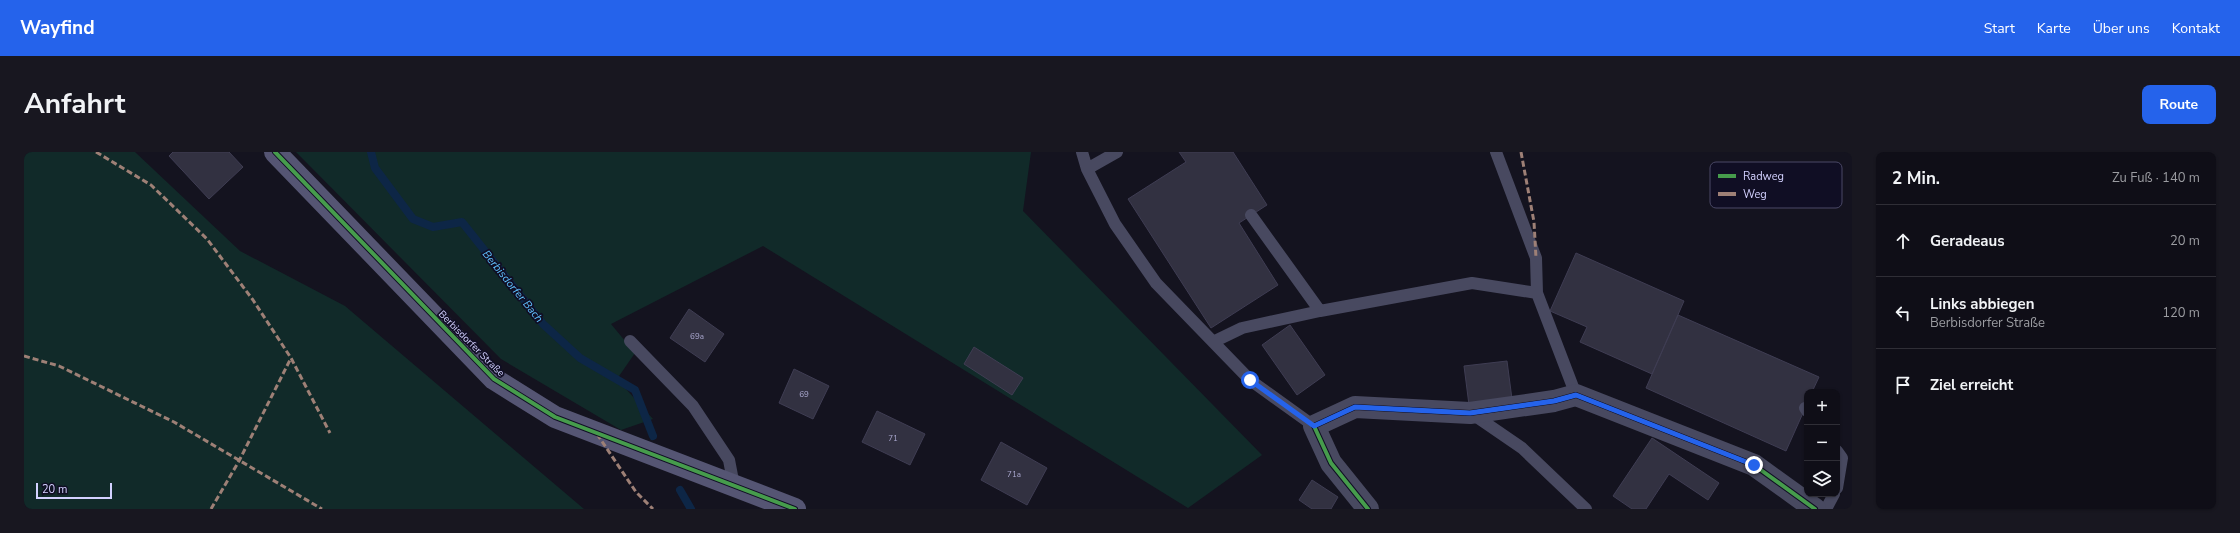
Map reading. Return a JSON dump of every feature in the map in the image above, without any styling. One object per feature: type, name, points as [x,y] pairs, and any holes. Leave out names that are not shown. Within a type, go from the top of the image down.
[{"type":"street","name":"Berbisdorfer Straße","points":[[275,152],[494,379],[554,417],[795,509]]},
{"type":"street","points":[[1368,509],[1331,463],[1314,426],[1355,407],[1470,413],[1554,401],[1576,395],[1754,465],[1815,509]]},
{"type":"lane","points":[[1082,152],[1086,169],[1115,224],[1156,284],[1250,380],[1314,426]]},
{"type":"lane","points":[[1086,169],[1117,152]]},
{"type":"lane","points":[[1496,152],[1536,258],[1538,293],[1576,395]]},
{"type":"lane","points":[[1251,215],[1320,311]]},
{"type":"lane","points":[[1213,342],[1242,328],[1320,311],[1472,283],[1538,293]]},
{"type":"lane","points":[[630,341],[693,406],[729,460],[734,486]]},
{"type":"lane","points":[[1470,413],[1522,448],[1586,509]]},
{"type":"lane","points":[[1840,456],[1842,458],[1840,470]]},
{"type":"lane","points":[[1826,509],[1832,497]]},
{"type":"green space","points":[[24,152],[135,152],[240,251],[345,306],[584,509],[24,509]]},
{"type":"green space","points":[[296,152],[1031,152],[1023,211],[1262,455],[1188,508],[763,246],[611,324],[635,353],[617,379],[653,419],[621,430],[501,359]]},
{"type":"building","points":[[173,152],[229,152],[243,167],[209,199],[169,156]]},
{"type":"building","points":[[1179,152],[1233,152],[1267,205],[1239,223],[1278,285],[1211,328],[1128,199],[1186,162]]},
{"type":"building","points":[[1576,253],[1684,301],[1652,374],[1580,342],[1587,327],[1550,311]]},
{"type":"building","points":[[689,309],[724,334],[705,362],[670,338]]},
{"type":"building","points":[[1678,315],[1819,377],[1813,389],[1804,389],[1804,411],[1786,451],[1646,388]]},
{"type":"building","points":[[1290,325],[1325,375],[1297,395],[1262,345]]},
{"type":"building","points":[[974,347],[1023,378],[1012,395],[964,364]]},
{"type":"building","points":[[1507,361],[1512,399],[1469,405],[1464,366]]},
{"type":"building","points":[[794,369],[829,386],[813,419],[779,403]]},
{"type":"building","points":[[877,411],[925,434],[910,465],[862,442]]},
{"type":"building","points":[[1652,438],[1719,483],[1708,500],[1669,474],[1646,509],[1632,509],[1613,496]]},
{"type":"building","points":[[1001,442],[1047,468],[1027,505],[981,480]]},
{"type":"building","points":[[1312,480],[1338,497],[1331,509],[1312,509],[1299,500]]},
{"type":"waterway","name":"Berbisdorfer Bach","points":[[371,152],[375,168],[413,219],[433,227],[462,222],[543,324],[580,358],[635,390],[653,436]]},
{"type":"waterway","name":"Berbisdorfer Bach","points":[[680,490],[691,509]]},
{"type":"marked path","points":[[96,152],[151,185],[207,239],[253,300],[291,358],[330,433]]},
{"type":"marked path","points":[[1521,152],[1534,222],[1536,258]]},
{"type":"marked path","points":[[24,356],[59,366],[174,422],[322,509]]},
{"type":"marked path","points":[[211,509],[239,461],[291,358]]},
{"type":"marked path","points":[[597,434],[636,492],[653,509]]},
{"type":"cycle path","points":[[275,152],[494,379],[555,417],[795,509]]},
{"type":"cycle path","points":[[1368,509],[1331,463],[1314,426],[1355,407],[1470,413],[1554,401],[1576,395],[1754,465],[1815,509]]},
{"type":"route","points":[[1250,380],[1314,426],[1355,407],[1470,413],[1554,401],[1576,395],[1754,465]]}]
